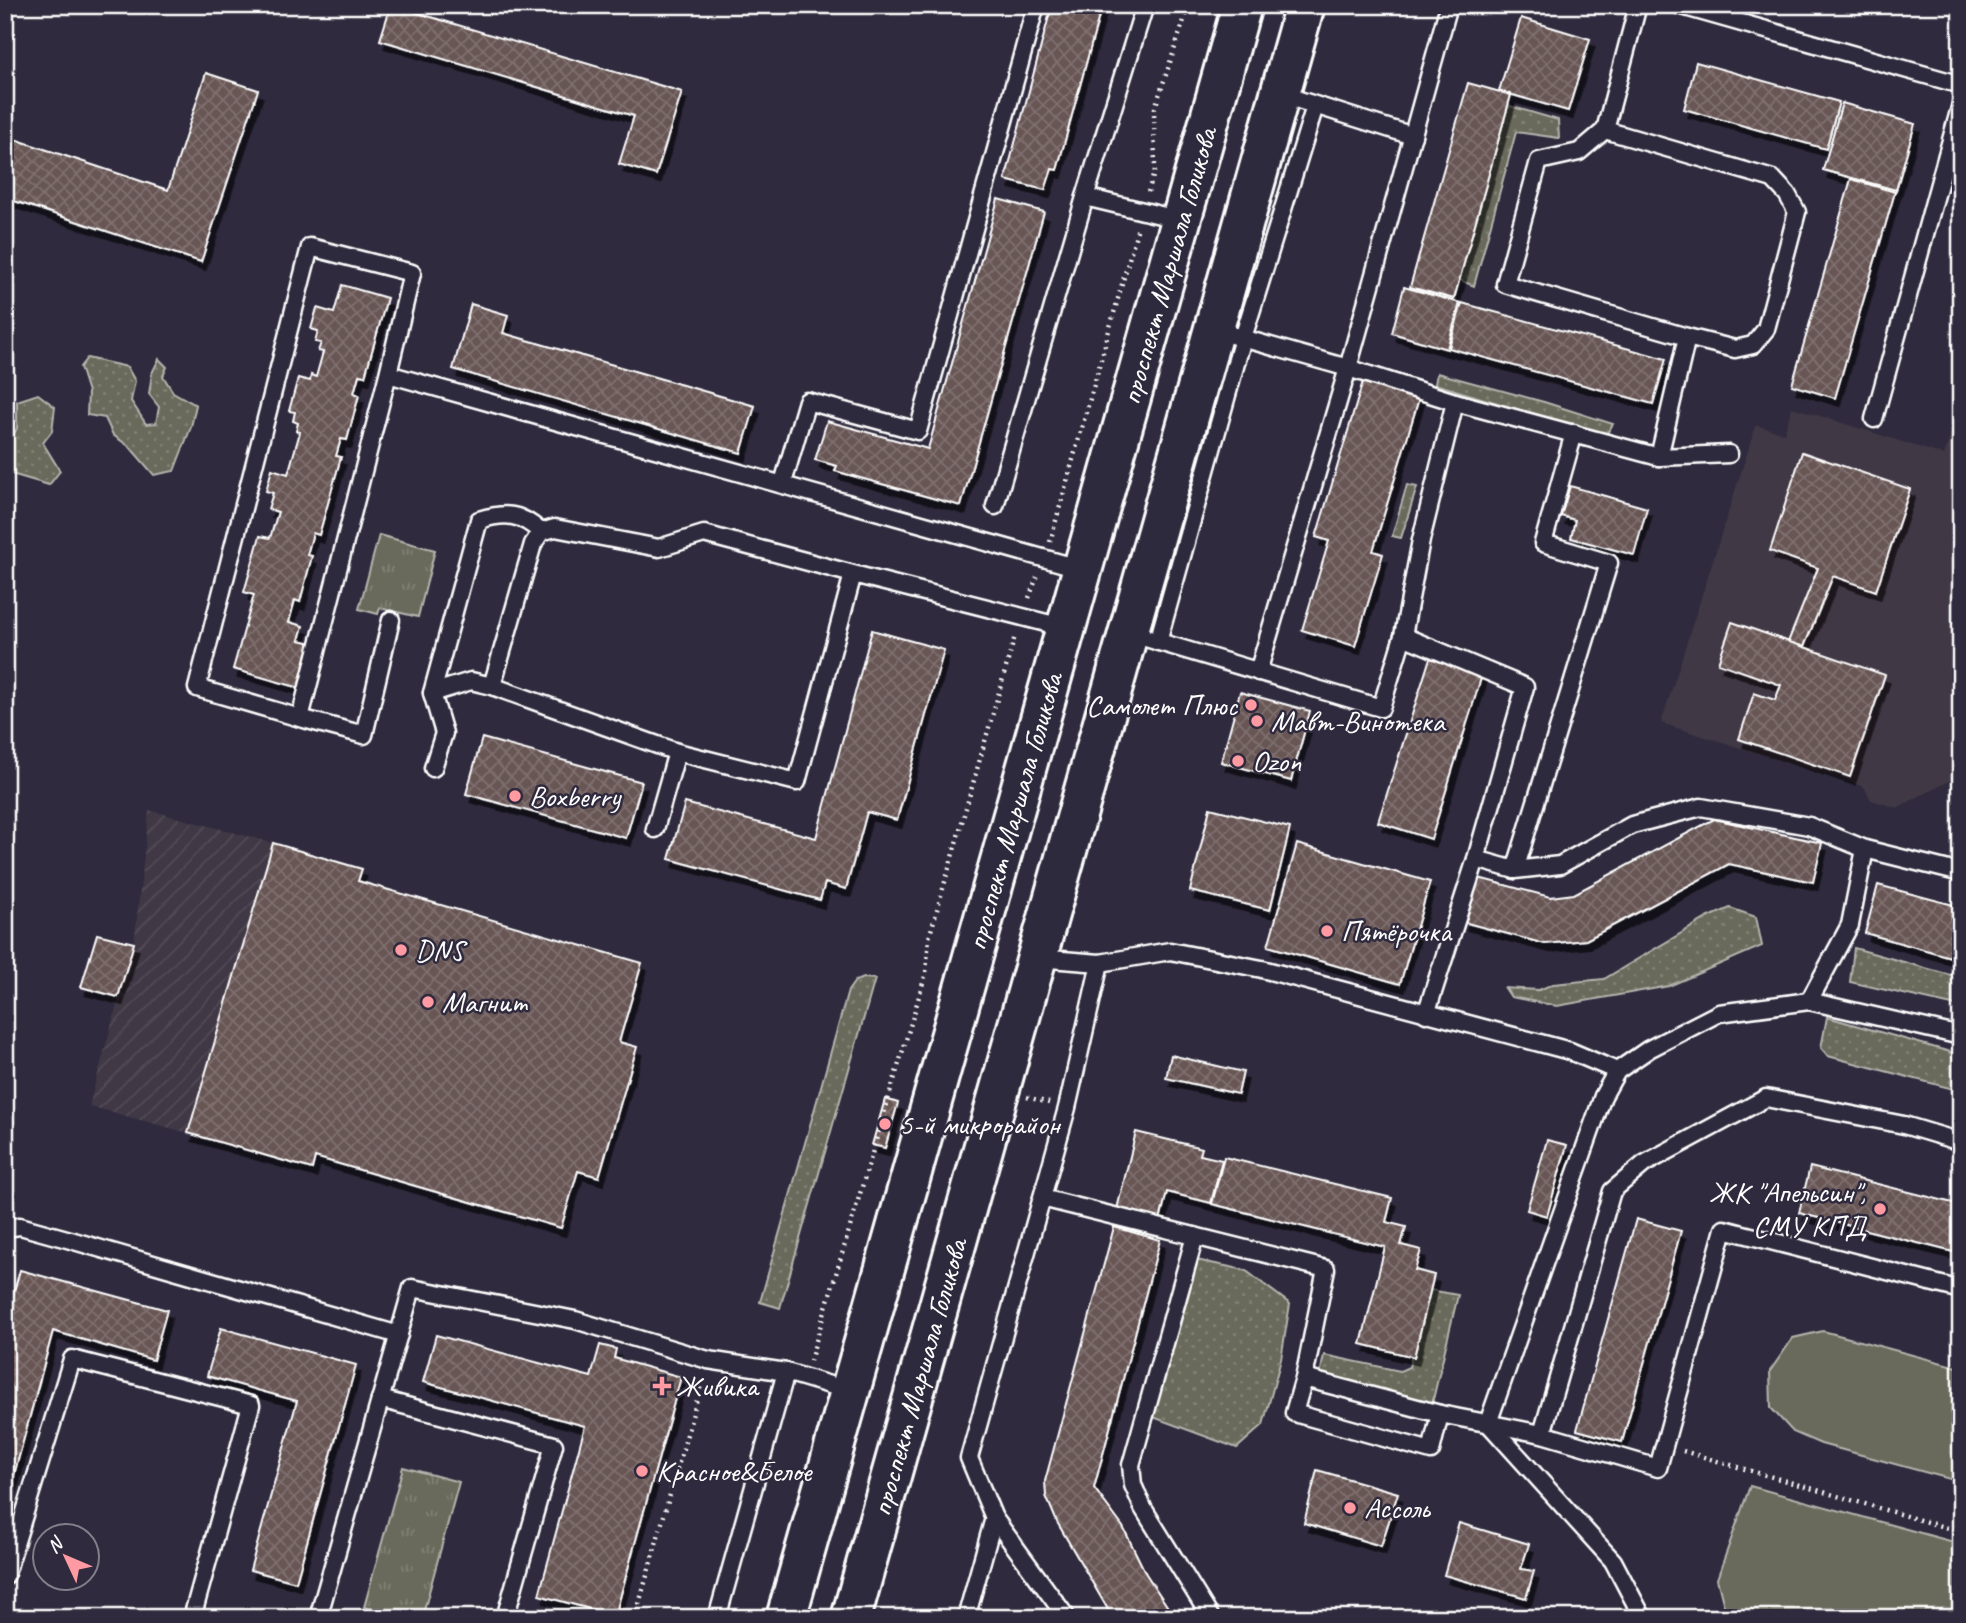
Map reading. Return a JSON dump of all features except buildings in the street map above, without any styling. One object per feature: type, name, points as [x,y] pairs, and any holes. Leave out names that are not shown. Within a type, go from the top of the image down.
[{"type":"main road","name":"проспект Маршала Голикова","points":[[786,1618],[1242,5]]},
{"type":"main road","name":"проспект Маршала Голикова","points":[[851,1618],[1037,958],[1143,638],[1298,100],[1305,5]]},
{"type":"lane","points":[[783,483],[807,401],[918,431],[1036,5]]},
{"type":"lane","points":[[995,506],[1085,197],[1145,5]]},
{"type":"lane","points":[[1258,672],[1348,368],[1449,5]]},
{"type":"lane","points":[[1605,130],[1773,179],[1787,194],[1797,212],[1766,329],[1753,345],[1735,349],[1504,284],[1539,162],[1579,152],[1605,130],[1638,5]]},
{"type":"lane","points":[[1678,5],[1961,85]]},
{"type":"lane","points":[[1298,100],[1413,136]]},
{"type":"lane","points":[[1874,419],[1961,104]]},
{"type":"lane","points":[[1085,197],[1181,220]]},
{"type":"lane","points":[[300,718],[412,273],[310,247],[197,688],[300,718],[364,735],[391,620]]},
{"type":"lane","points":[[1229,334],[1455,402],[1659,457],[1729,454]]},
{"type":"lane","points":[[1659,457],[1687,337]]},
{"type":"lane","points":[[388,374],[1082,569]]},
{"type":"lane","points":[[1143,638],[1381,708],[1403,636],[1421,540],[1455,402]]},
{"type":"lane","points":[[1515,870],[1609,563],[1544,543],[1574,433]]},
{"type":"lane","points":[[433,768],[444,733],[432,693],[479,520],[500,514],[527,519],[541,532]]},
{"type":"lane","points":[[492,686],[533,544],[541,532],[555,528],[659,548],[704,534],[1066,628]]},
{"type":"lane","points":[[432,693],[471,681],[492,686],[677,752],[797,782],[853,574]]},
{"type":"lane","points":[[1403,636],[1525,687],[1476,859],[1426,1014]]},
{"type":"lane","points":[[655,830],[677,752]]},
{"type":"lane","points":[[1476,859],[1515,870],[1560,864],[1632,825],[1701,807],[1809,826],[1866,849],[1961,873]]},
{"type":"lane","points":[[1809,1001],[1850,925],[1866,849]]},
{"type":"lane","points":[[1037,958],[1100,964],[1170,951],[1262,969],[1570,1051],[1617,1071]]},
{"type":"lane","points":[[1067,1618],[994,1518],[969,1458],[1069,1099],[1100,964]]},
{"type":"lane","points":[[1488,1423],[1603,1096],[1617,1071],[1649,1049],[1719,1013],[1809,1001],[1961,1036]]},
{"type":"lane","points":[[1542,1434],[1612,1191],[1644,1164],[1766,1098],[1904,1125],[1961,1142]]},
{"type":"lane","points":[[1042,1198],[1326,1269],[1304,1378],[1294,1413],[1431,1451],[1440,1414]]},
{"type":"lane","points":[[5,1228],[20,1226],[399,1335]]},
{"type":"lane","points":[[1304,1378],[1440,1414],[1542,1434],[1658,1468],[1724,1229],[1961,1290]]},
{"type":"lane","points":[[1195,1236],[1131,1465],[1133,1485],[1143,1508],[1211,1618]]},
{"type":"lane","points":[[318,1618],[412,1288],[575,1320],[708,1360],[786,1372],[850,1391]]},
{"type":"lane","points":[[5,1577],[72,1359],[251,1405],[192,1618]]},
{"type":"lane","points":[[718,1618],[786,1372]]},
{"type":"lane","points":[[380,1399],[554,1445],[505,1618]]},
{"type":"lane","points":[[1488,1423],[1613,1561],[1643,1618]]},
{"type":"lane","points":[[965,1618],[994,1518]]},
{"type":"path","points":[[805,1378],[926,973],[929,938],[1021,617],[1045,558],[1143,211],[1154,170],[1154,111],[1189,5]]},
{"type":"path","points":[[635,1618],[708,1360]]},
{"type":"path","points":[[1664,1446],[1961,1532]]},
{"type":"shaded area","points":[[1792,407],[1944,455],[1955,420],[1961,422],[1961,775],[1897,808],[1871,800],[1864,787],[1661,723],[1756,425],[1784,433]]},
{"type":"shaded area","points":[[149,810],[273,843],[188,1133],[89,1106],[134,943]]},
{"type":"green space","points":[[1510,106],[1558,120],[1559,138],[1516,132],[1474,286],[1459,280]]},
{"type":"green space","points":[[87,358],[127,367],[135,381],[131,401],[146,424],[156,423],[159,407],[149,394],[152,373],[159,359],[167,367],[163,376],[173,392],[196,405],[191,427],[174,471],[154,475],[130,447],[113,435],[105,418],[87,415],[88,392],[80,367]]},
{"type":"green space","points":[[1437,373],[1613,424],[1603,439],[1580,428],[1435,384]]},
{"type":"green space","points":[[38,394],[55,407],[52,431],[43,443],[60,471],[49,485],[8,473],[7,447],[17,428],[17,401]]},
{"type":"green space","points":[[1407,485],[1417,487],[1401,538],[1392,536]]},
{"type":"green space","points":[[379,535],[435,550],[418,617],[380,608],[378,614],[359,609]]},
{"type":"green space","points":[[1730,908],[1756,917],[1762,946],[1669,986],[1557,1006],[1511,997],[1505,988],[1539,990],[1553,984],[1604,979],[1707,918]]},
{"type":"green space","points":[[1854,948],[1961,978],[1961,1007],[1850,982]]},
{"type":"green space","points":[[875,979],[780,1308],[760,1302],[848,991],[855,981]]},
{"type":"green space","points":[[1827,1017],[1961,1055],[1961,1091],[1828,1056],[1821,1048]]},
{"type":"green space","points":[[1191,1259],[1245,1270],[1290,1304],[1281,1359],[1263,1425],[1237,1448],[1142,1413]]},
{"type":"green space","points":[[1430,1290],[1458,1295],[1431,1408],[1319,1380],[1324,1355],[1400,1371],[1409,1367]]},
{"type":"green space","points":[[1823,1331],[1961,1368],[1961,1482],[1821,1444],[1793,1432],[1771,1408],[1770,1371],[1793,1338]]},
{"type":"green space","points":[[403,1467],[459,1482],[422,1618],[403,1618],[364,1607]]},
{"type":"green space","points":[[1750,1486],[1961,1544],[1961,1618],[1727,1618],[1717,1579]]},
{"type":"place","name":"Самолет Плюс","points":[[1251,705]]},
{"type":"place","name":"Мавт-Винотека","points":[[1257,721]]},
{"type":"place","name":"Ozon","points":[[1238,761]]},
{"type":"place","name":"Boxberry","points":[[515,796]]},
{"type":"place","name":"Пятёрочка","points":[[1327,931]]},
{"type":"place","name":"DNS","points":[[401,950]]},
{"type":"place","name":"Магнит","points":[[428,1002]]},
{"type":"place","name":"5-й микрорайон","points":[[885,1124]]},
{"type":"place","name":"ЖК \"Апельсин\", СМУ КПД","points":[[1880,1209]]},
{"type":"place","name":"Живика","points":[[662,1386]]},
{"type":"place","name":"Красное&Белое","points":[[642,1471]]},
{"type":"place","name":"Ассоль","points":[[1350,1508]]}]
